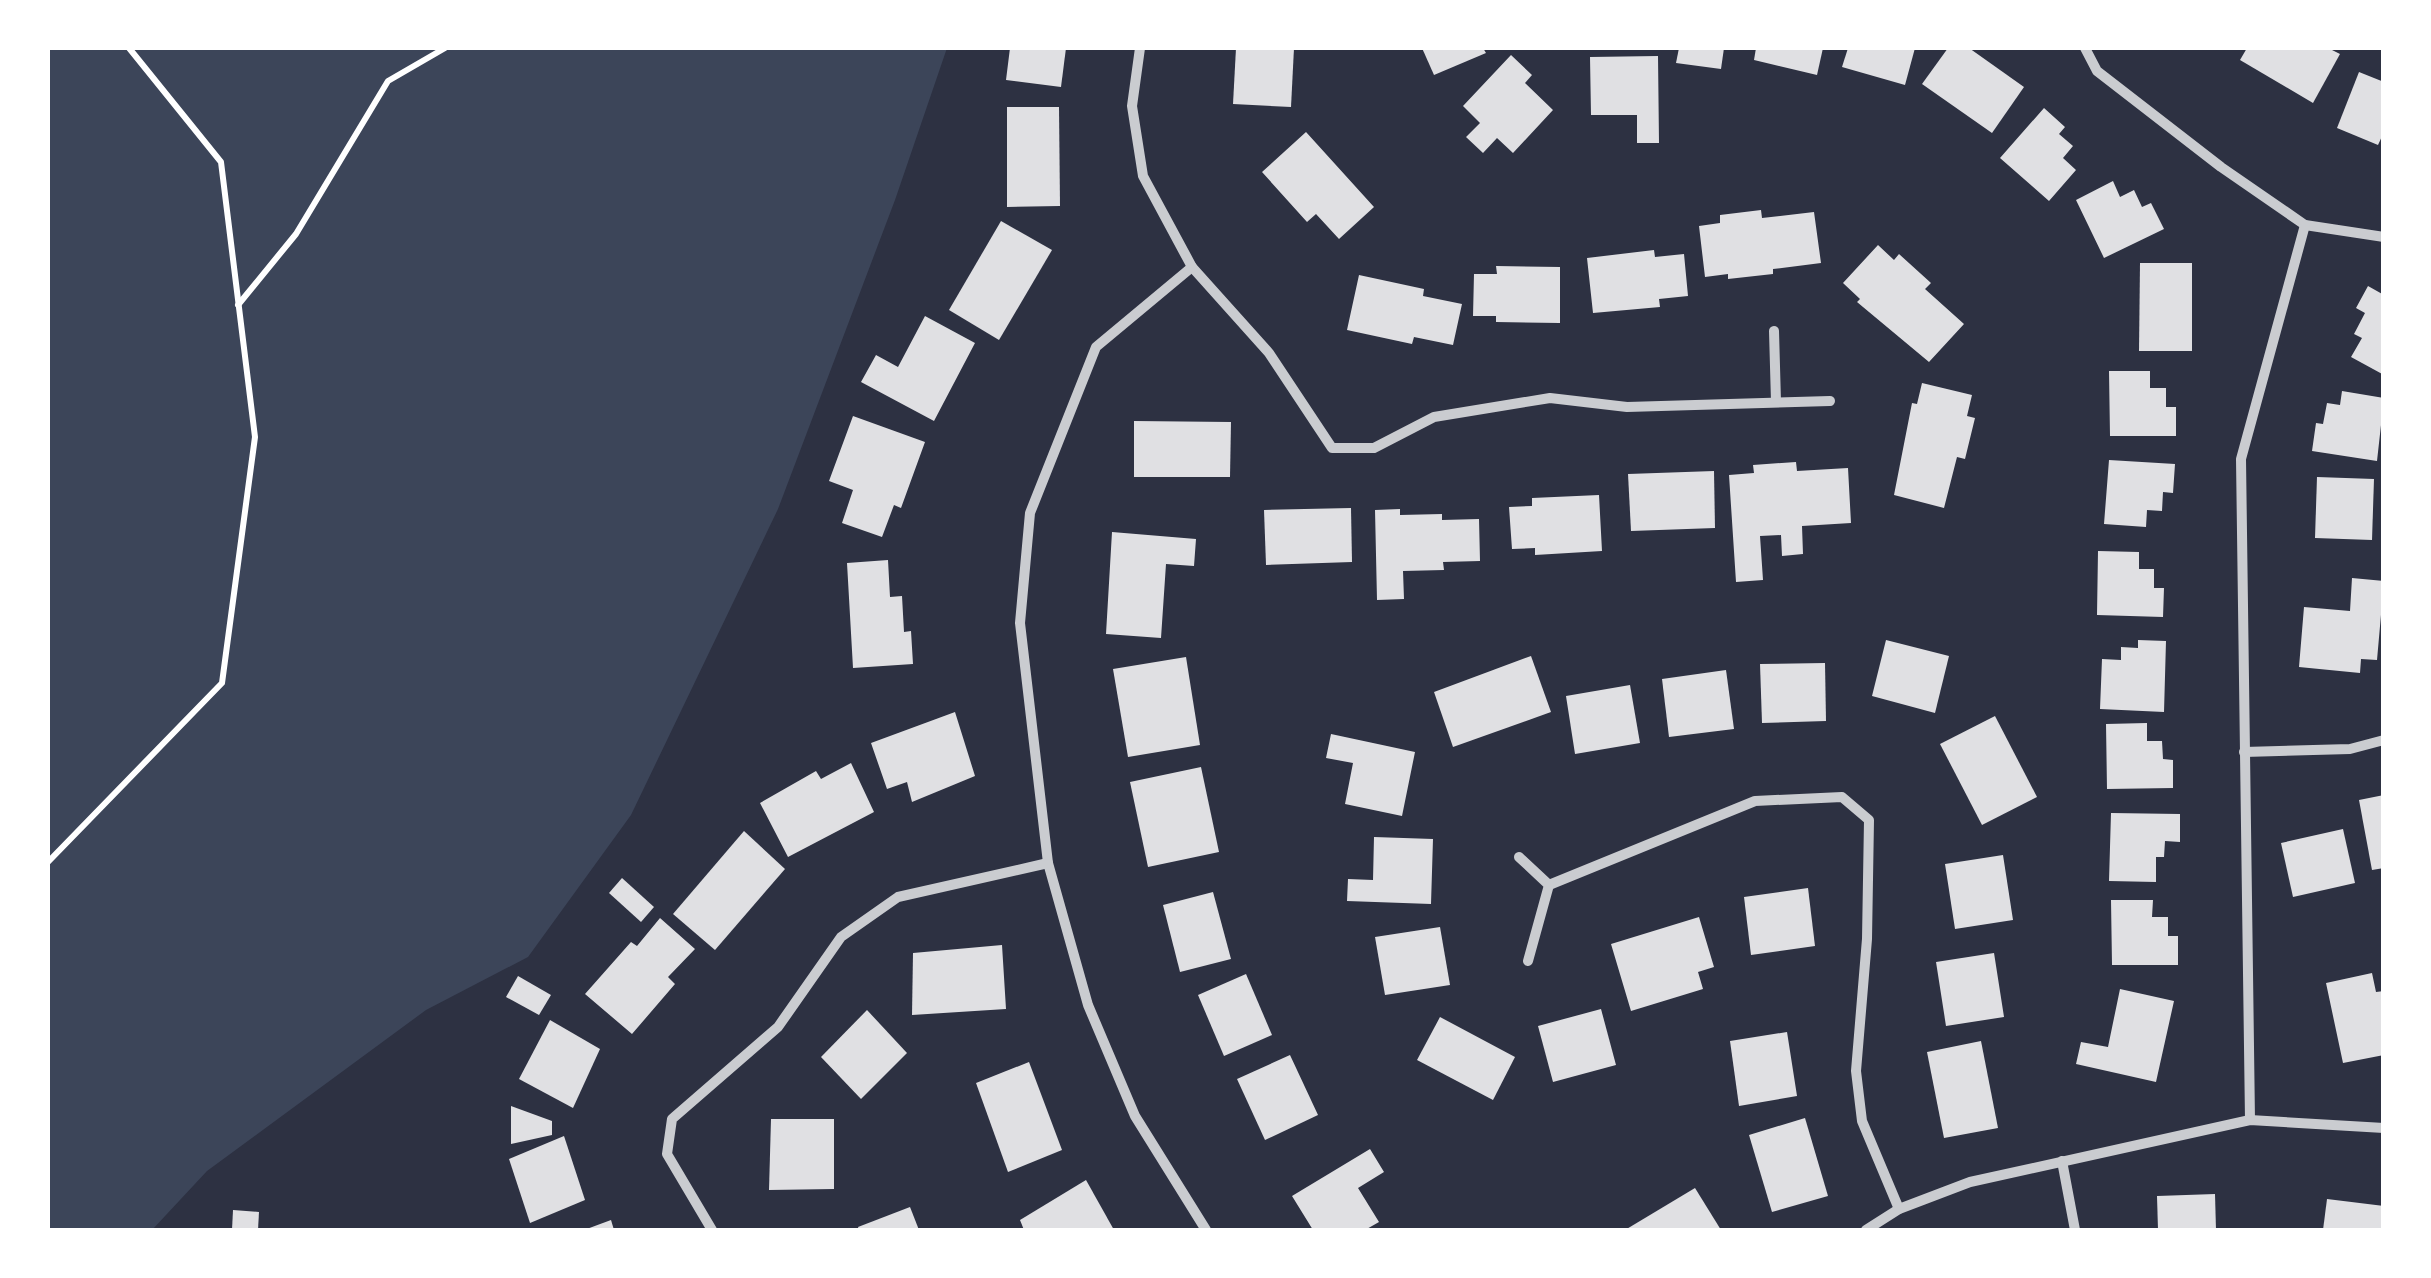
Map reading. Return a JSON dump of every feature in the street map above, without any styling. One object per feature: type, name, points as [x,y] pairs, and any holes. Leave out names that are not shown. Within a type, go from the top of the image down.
[{"type":"street","points":[[1140,48],[1132,106],[1143,176],[1192,266],[1270,352],[1332,448],[1374,448],[1434,418],[1550,398],[1627,407],[1830,401]]},
{"type":"street","points":[[2085,48],[2098,71],[2221,167],[2305,225],[2384,237]]},
{"type":"street","points":[[2250,1120],[2241,459],[2305,225]]},
{"type":"street","points":[[1192,266],[1096,348],[1030,512],[1020,622],[1048,862],[1088,1005],[1128,1100],[1206,1230]]},
{"type":"street","points":[[1774,330],[1776,402]]},
{"type":"street","points":[[2244,752],[2350,749],[2384,740]]},
{"type":"street","points":[[1549,885],[1756,801],[1842,797],[1869,820],[1867,939],[1856,1071],[1862,1121],[1899,1209]]},
{"type":"street","points":[[1519,856],[1549,885]]},
{"type":"street","points":[[712,1230],[666,1154],[672,1119],[778,1027],[841,937],[898,897],[1048,862]]},
{"type":"street","points":[[1528,961],[1549,885]]},
{"type":"street","points":[[1866,1230],[1899,1209],[1970,1182],[2250,1120],[2384,1128]]},
{"type":"street","points":[[2062,1160],[2075,1230]]},
{"type":"path","points":[[48,862],[222,682],[255,437],[221,162],[128,48]]},
{"type":"path","points":[[238,305],[296,234],[388,81],[445,48]]},
{"type":"shaded area","points":[[48,48],[947,48],[895,200],[778,509],[631,815],[528,957],[426,1010],[207,1171],[152,1230],[48,1230]]},
{"type":"building","points":[[1010,48],[1066,48],[1061,87],[1006,80]]},
{"type":"building","points":[[1236,48],[1294,48],[1291,107],[1233,104]]},
{"type":"building","points":[[1422,48],[1483,48],[1486,53],[1434,75]]},
{"type":"building","points":[[1679,48],[1724,48],[1721,69],[1676,63]]},
{"type":"building","points":[[1756,48],[1823,48],[1817,75],[1754,60]]},
{"type":"building","points":[[1848,48],[1915,48],[1905,85],[1842,67]]},
{"type":"building","points":[[1948,48],[1969,48],[2024,87],[1992,133],[1922,84]]},
{"type":"building","points":[[2247,48],[2328,48],[2340,54],[2313,103],[2240,60]]},
{"type":"building","points":[[1511,55],[1532,75],[1525,83],[1553,110],[1513,153],[1497,138],[1483,153],[1466,137],[1480,123],[1463,106]]},
{"type":"building","points":[[1658,56],[1659,143],[1637,143],[1637,115],[1591,115],[1590,57]]},
{"type":"building","points":[[2359,72],[2384,82],[2384,132],[2378,145],[2337,128]]},
{"type":"building","points":[[1007,107],[1059,107],[1060,206],[1007,207]]},
{"type":"building","points":[[2044,108],[2065,127],[2059,134],[2073,146],[2063,158],[2076,170],[2049,201],[2000,158]]},
{"type":"building","points":[[1306,132],[1374,207],[1339,239],[1316,214],[1307,222],[1262,172]]},
{"type":"building","points":[[2113,181],[2120,197],[2134,190],[2142,207],[2151,203],[2164,229],[2104,258],[2076,200]]},
{"type":"building","points":[[1761,210],[1762,218],[1814,212],[1821,263],[1773,269],[1773,274],[1728,279],[1728,274],[1705,277],[1699,226],[1720,223],[1720,215]]},
{"type":"building","points":[[1001,221],[1052,250],[999,340],[949,310]]},
{"type":"building","points":[[1878,245],[1894,260],[1899,254],[1931,283],[1925,289],[1964,324],[1929,362],[1857,302],[1860,299],[1843,283]]},
{"type":"building","points":[[1654,250],[1655,257],[1684,254],[1688,296],[1659,299],[1660,307],[1593,313],[1587,258]]},
{"type":"building","points":[[2140,263],[2192,263],[2192,351],[2139,351]]},
{"type":"building","points":[[1496,266],[1560,267],[1560,323],[1496,322],[1496,316],[1473,316],[1474,274],[1497,274]]},
{"type":"building","points":[[1359,275],[1424,289],[1423,296],[1462,304],[1453,345],[1414,337],[1412,344],[1347,330]]},
{"type":"building","points":[[2368,286],[2384,295],[2384,375],[2351,357],[2362,338],[2354,334],[2365,313],[2356,308]]},
{"type":"building","points":[[925,316],[975,343],[934,421],[861,382],[876,355],[898,367]]},
{"type":"building","points":[[2109,371],[2150,371],[2150,388],[2166,388],[2166,407],[2176,407],[2176,436],[2110,436]]},
{"type":"building","points":[[1922,383],[1972,395],[1967,416],[1975,418],[1965,459],[1957,457],[1944,508],[1894,495],[1912,403],[1917,404]]},
{"type":"building","points":[[2342,391],[2384,398],[2377,461],[2312,451],[2316,423],[2323,424],[2327,403],[2340,405]]},
{"type":"building","points":[[853,416],[925,442],[901,508],[894,505],[882,537],[842,523],[853,490],[829,481]]},
{"type":"building","points":[[1134,421],[1231,422],[1230,477],[1134,477]]},
{"type":"building","points":[[2109,460],[2175,464],[2173,493],[2163,492],[2162,511],[2147,510],[2146,527],[2104,524]]},
{"type":"building","points":[[1796,462],[1797,471],[1848,468],[1851,523],[1802,526],[1803,554],[1782,556],[1781,535],[1760,536],[1763,580],[1736,582],[1729,475],[1754,473],[1753,465]]},
{"type":"building","points":[[1714,471],[1715,528],[1631,531],[1628,474]]},
{"type":"building","points":[[2317,477],[2374,479],[2372,540],[2315,538]]},
{"type":"building","points":[[1599,495],[1602,551],[1535,555],[1535,548],[1512,549],[1509,507],[1532,506],[1532,498]]},
{"type":"building","points":[[1351,508],[1352,562],[1266,565],[1264,510]]},
{"type":"building","points":[[1400,509],[1400,515],[1442,514],[1442,520],[1479,519],[1480,561],[1443,562],[1444,570],[1403,571],[1404,599],[1377,600],[1375,510]]},
{"type":"building","points":[[1112,532],[1196,539],[1194,566],[1166,564],[1161,638],[1106,634]]},
{"type":"building","points":[[2098,551],[2139,552],[2139,569],[2154,569],[2154,588],[2164,588],[2163,617],[2097,615]]},
{"type":"building","points":[[888,560],[890,597],[902,596],[904,632],[911,631],[913,664],[853,668],[847,563]]},
{"type":"building","points":[[2352,578],[2384,581],[2377,660],[2361,659],[2360,673],[2299,667],[2304,607],[2350,611]]},
{"type":"building","points":[[1886,640],[1949,656],[1935,713],[1872,696]]},
{"type":"building","points":[[2138,640],[2166,641],[2164,712],[2100,709],[2102,659],[2121,660],[2121,647],[2138,648]]},
{"type":"building","points":[[1531,656],[1551,712],[1453,747],[1434,692]]},
{"type":"building","points":[[1186,657],[1200,745],[1128,757],[1113,669]]},
{"type":"building","points":[[1825,663],[1826,721],[1762,723],[1760,664]]},
{"type":"building","points":[[1726,670],[1734,729],[1669,737],[1662,679]]},
{"type":"building","points":[[1630,685],[1640,743],[1575,754],[1566,696]]},
{"type":"building","points":[[955,712],[975,776],[912,802],[907,782],[887,789],[871,743]]},
{"type":"building","points":[[1995,716],[2037,797],[1982,825],[1940,744]]},
{"type":"building","points":[[2147,723],[2147,741],[2162,741],[2163,759],[2173,760],[2173,788],[2107,789],[2106,724]]},
{"type":"building","points":[[1331,734],[1415,752],[1402,816],[1345,804],[1353,763],[1326,758]]},
{"type":"building","points":[[851,763],[874,812],[788,857],[760,803],[816,771],[821,779]]},
{"type":"building","points":[[1201,767],[1219,852],[1148,867],[1130,782]]},
{"type":"building","points":[[2384,795],[2384,868],[2372,870],[2359,800]]},
{"type":"building","points":[[2111,813],[2180,814],[2180,842],[2165,841],[2164,857],[2156,857],[2156,882],[2109,881]]},
{"type":"building","points":[[2343,829],[2355,883],[2293,897],[2281,843]]},
{"type":"building","points":[[744,831],[785,869],[715,950],[673,914]]},
{"type":"building","points":[[1374,837],[1433,839],[1431,904],[1347,901],[1348,879],[1373,880]]},
{"type":"building","points":[[2003,855],[2013,920],[1955,929],[1945,864]]},
{"type":"building","points":[[622,878],[654,907],[641,922],[609,893]]},
{"type":"building","points":[[1808,888],[1815,946],[1751,955],[1744,897]]},
{"type":"building","points":[[1213,892],[1231,959],[1180,972],[1163,905]]},
{"type":"building","points":[[2111,900],[2153,900],[2152,917],[2168,917],[2168,936],[2178,936],[2178,965],[2112,965]]},
{"type":"building","points":[[1699,917],[1714,967],[1698,972],[1703,989],[1631,1011],[1611,944]]},
{"type":"building","points":[[660,918],[695,949],[668,977],[675,984],[632,1034],[585,994],[631,942],[637,946]]},
{"type":"building","points":[[1440,927],[1450,985],[1385,995],[1375,937]]},
{"type":"building","points":[[1002,945],[1006,1009],[912,1015],[913,953]]},
{"type":"building","points":[[1994,953],[2004,1017],[1946,1026],[1936,962]]},
{"type":"building","points":[[2372,973],[2376,992],[2384,991],[2384,1055],[2343,1063],[2326,983]]},
{"type":"building","points":[[1246,974],[1272,1035],[1224,1056],[1198,995]]},
{"type":"building","points":[[518,976],[551,995],[539,1015],[506,997]]},
{"type":"building","points":[[2120,989],[2174,1001],[2156,1082],[2076,1064],[2081,1042],[2108,1047]]},
{"type":"building","points":[[1601,1009],[1616,1065],[1553,1082],[1538,1026]]},
{"type":"building","points":[[867,1010],[907,1053],[861,1099],[821,1057]]},
{"type":"building","points":[[1440,1017],[1515,1057],[1493,1100],[1417,1060]]},
{"type":"building","points":[[550,1020],[600,1049],[573,1108],[519,1079]]},
{"type":"building","points":[[1787,1032],[1797,1096],[1739,1106],[1730,1041]]},
{"type":"building","points":[[1981,1041],[1998,1128],[1944,1138],[1927,1052]]},
{"type":"building","points":[[1290,1055],[1318,1115],[1265,1140],[1237,1079]]},
{"type":"building","points":[[1029,1062],[1062,1150],[1008,1172],[976,1083]]},
{"type":"building","points":[[511,1106],[552,1121],[552,1135],[511,1144]]},
{"type":"building","points":[[1805,1118],[1828,1196],[1772,1212],[1749,1135]]},
{"type":"building","points":[[771,1119],[834,1119],[834,1189],[769,1190]]},
{"type":"building","points":[[564,1136],[585,1200],[530,1223],[509,1159]]},
{"type":"building","points":[[1370,1149],[1384,1172],[1358,1188],[1379,1222],[1365,1230],[1313,1230],[1292,1196]]},
{"type":"building","points":[[1086,1180],[1114,1230],[1024,1230],[1020,1220]]},
{"type":"building","points":[[1695,1188],[1721,1230],[1625,1230]]},
{"type":"building","points":[[2215,1194],[2216,1230],[2158,1230],[2157,1196]]},
{"type":"building","points":[[2327,1199],[2384,1206],[2384,1230],[2323,1230]]},
{"type":"building","points":[[910,1207],[919,1230],[859,1230],[858,1227]]},
{"type":"building","points":[[233,1210],[259,1212],[258,1230],[232,1230]]},
{"type":"building","points":[[611,1220],[614,1230],[584,1230]]}]
